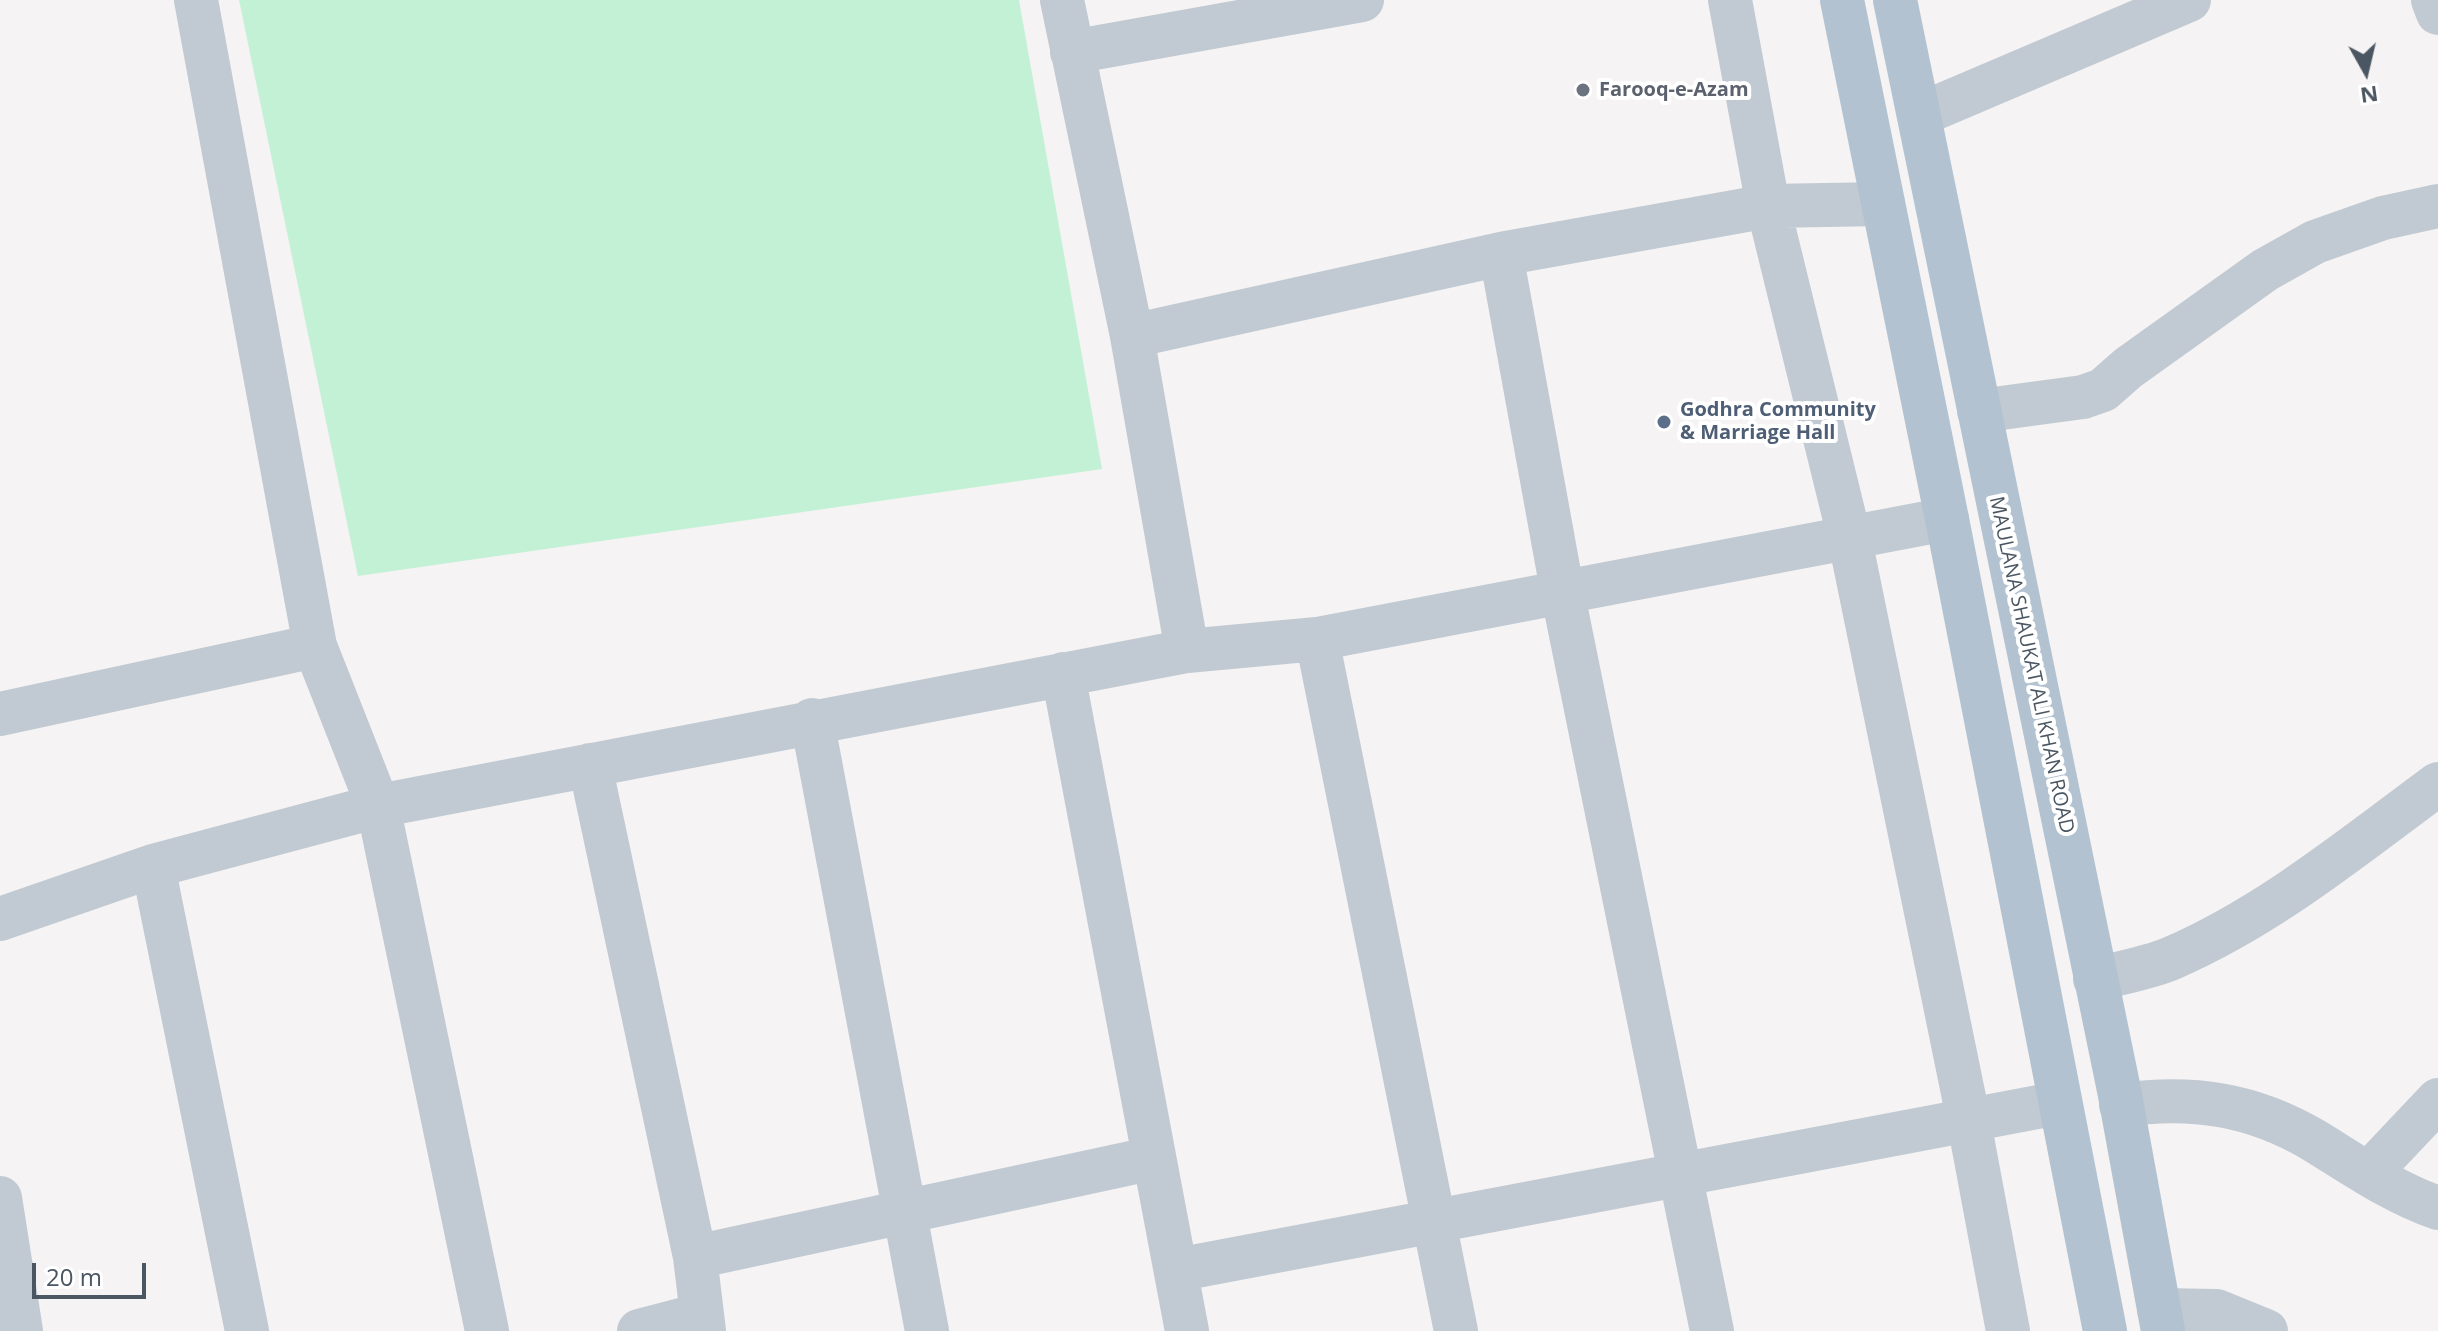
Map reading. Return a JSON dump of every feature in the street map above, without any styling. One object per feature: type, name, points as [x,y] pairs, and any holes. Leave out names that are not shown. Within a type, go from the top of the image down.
[{"type":"main road","points":[[1842,0],[1947,519],[2105,1331]]},
{"type":"main road","name":"MAULANA SHAUKAT ALI KHAN ROAD","points":[[1895,0],[2121,1105],[2161,1321]]},
{"type":"street","points":[[196,0],[315,646],[378,806],[487,1331]]},
{"type":"street","points":[[1062,0],[1132,336],[1187,651]]},
{"type":"street","points":[[1072,52],[1362,0]]},
{"type":"street","points":[[1730,0],[1768,206],[1850,540],[1969,1122],[2008,1331]]},
{"type":"street","points":[[1919,115],[2189,0]]},
{"type":"street","points":[[2433,0],[2438,13]]},
{"type":"street","points":[[1132,336],[1501,254],[1768,206],[1883,204]]},
{"type":"street","points":[[1979,411],[2083,397],[2103,390],[2140,359],[2315,242],[2383,218],[2438,206]]},
{"type":"street","points":[[1501,254],[1563,595],[1712,1331]]},
{"type":"street","points":[[0,919],[153,866],[378,806],[812,720],[1187,651],[1317,639],[1563,595],[1947,519]]},
{"type":"street","points":[[1317,639],[1456,1331]]},
{"type":"street","points":[[0,714],[315,646]]},
{"type":"street","points":[[1063,674],[1187,1331]]},
{"type":"street","points":[[812,720],[927,1331]]},
{"type":"street","points":[[590,765],[695,1257],[702,1323],[639,1331]]},
{"type":"street","points":[[2095,979],[2170,959],[2224,931],[2311,877],[2438,784]]},
{"type":"street","points":[[153,866],[247,1331]]},
{"type":"street","points":[[2121,1105],[2166,1098],[2198,1100],[2251,1112],[2311,1139],[2368,1174],[2438,1208]]},
{"type":"street","points":[[2368,1174],[2438,1100]]},
{"type":"street","points":[[1176,1270],[2059,1103]]},
{"type":"street","points":[[695,1257],[1154,1158]]},
{"type":"street","points":[[0,1198],[21,1331]]},
{"type":"street","points":[[2161,1321],[2217,1311],[2266,1331]]},
{"type":"green space","points":[[239,0],[1019,0],[1102,469],[358,576]]},
{"type":"place","name":"Farooq-e-Azam","points":[[1583,90]]},
{"type":"place","name":"Godhra Community & Marriage Hall","points":[[1664,422]]}]
